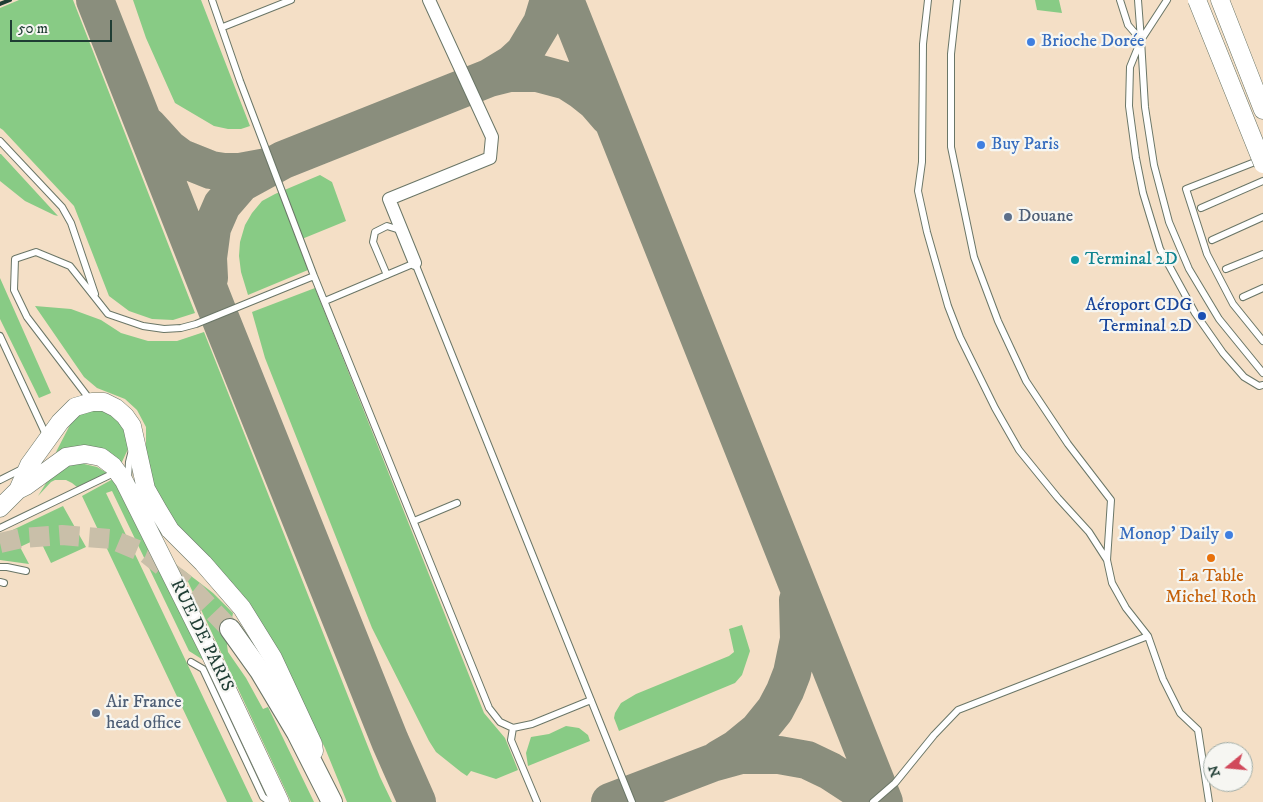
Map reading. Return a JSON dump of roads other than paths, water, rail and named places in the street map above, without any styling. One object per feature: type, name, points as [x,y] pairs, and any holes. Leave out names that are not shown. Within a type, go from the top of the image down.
[{"type":"main road","points":[[230,629],[260,671],[318,773],[332,802]]},
{"type":"street","points":[[416,263],[389,199],[490,158],[492,137],[429,0]]},
{"type":"street","points":[[1197,0],[1261,162]]},
{"type":"street","points":[[1220,0],[1263,110]]},
{"type":"street","points":[[0,508],[18,490],[29,465],[60,422],[75,407],[92,402],[104,402],[126,416],[132,426],[146,489],[170,530],[203,563],[242,608],[273,658],[313,744],[318,773]]},
{"type":"street","name":"RUE DE PARIS","points":[[18,490],[66,457],[85,454],[101,457],[113,466],[130,493],[208,649],[280,802]]},
{"type":"lane","points":[[212,0],[223,27],[240,81],[314,276],[489,708],[500,722],[513,728],[532,724],[591,700]]},
{"type":"lane","points":[[928,0],[923,44],[922,155],[918,191],[927,232],[948,306],[960,336],[995,408],[1019,450],[1058,498],[1089,532],[1107,560]]},
{"type":"lane","points":[[957,0],[951,54],[951,147],[974,257],[998,321],[1026,381],[1068,444],[1111,500],[1107,560],[1112,583],[1126,608],[1148,636],[1163,679],[1180,713],[1198,730],[1209,802]]},
{"type":"lane","points":[[1138,0],[1145,107],[1152,155],[1169,222],[1189,269],[1206,299],[1219,319],[1263,373]]},
{"type":"lane","points":[[1167,0],[1141,40],[1130,67],[1129,106],[1143,193],[1160,249],[1196,314],[1223,353],[1244,377],[1259,386],[1263,385]]},
{"type":"lane","points":[[223,27],[286,1]]},
{"type":"lane","points":[[1120,2],[1128,26],[1141,40]]},
{"type":"lane","points":[[0,141],[62,207],[71,223],[98,303]]},
{"type":"lane","points":[[1263,174],[1261,162],[1186,189],[1207,254],[1233,304],[1263,341]]},
{"type":"lane","points":[[1201,208],[1263,182]]},
{"type":"lane","points":[[1212,240],[1263,217]]},
{"type":"lane","points":[[387,275],[373,242],[375,232],[387,226],[402,230]]},
{"type":"lane","points":[[92,402],[27,317],[14,290],[15,259],[28,253],[36,252],[70,266],[108,314],[143,326],[173,329],[196,324],[314,276]]},
{"type":"lane","points":[[1226,269],[1263,254]]},
{"type":"lane","points":[[324,300],[416,263],[632,802]]},
{"type":"lane","points":[[1242,297],[1263,288]]},
{"type":"lane","points":[[0,336],[48,438]]},
{"type":"lane","points":[[130,493],[128,462],[135,441]]},
{"type":"lane","points":[[0,480],[29,465]]},
{"type":"lane","points":[[0,528],[117,472]]},
{"type":"lane","points":[[414,521],[457,503]]},
{"type":"lane","points":[[0,567],[7,566],[26,572]]},
{"type":"lane","points":[[873,802],[895,783],[934,735],[958,710],[1148,636]]},
{"type":"lane","points":[[191,662],[203,669],[263,797],[270,802]]},
{"type":"lane","points":[[513,728],[511,740],[537,802]]},
{"type":"tunnel","points":[[0,543],[22,538],[62,535],[111,539],[147,554],[194,591],[230,629]]},
{"type":"railway","points":[[0,4],[10,0]]},
{"type":"place","name":"Brioche Dorée","points":[[1031,42]]},
{"type":"place","name":"Buy Paris","points":[[981,145]]},
{"type":"place","name":"Douane","points":[[1008,217]]},
{"type":"place","name":"Terminal 2D","points":[[1075,260]]},
{"type":"place","name":"Aéroport CDG Terminal 2D","points":[[1202,316]]},
{"type":"place","name":"Monop' Daily","points":[[1229,535]]},
{"type":"place","name":"La Table Michel Roth","points":[[1211,558]]},
{"type":"place","name":"Air France head office","points":[[96,713]]}]
